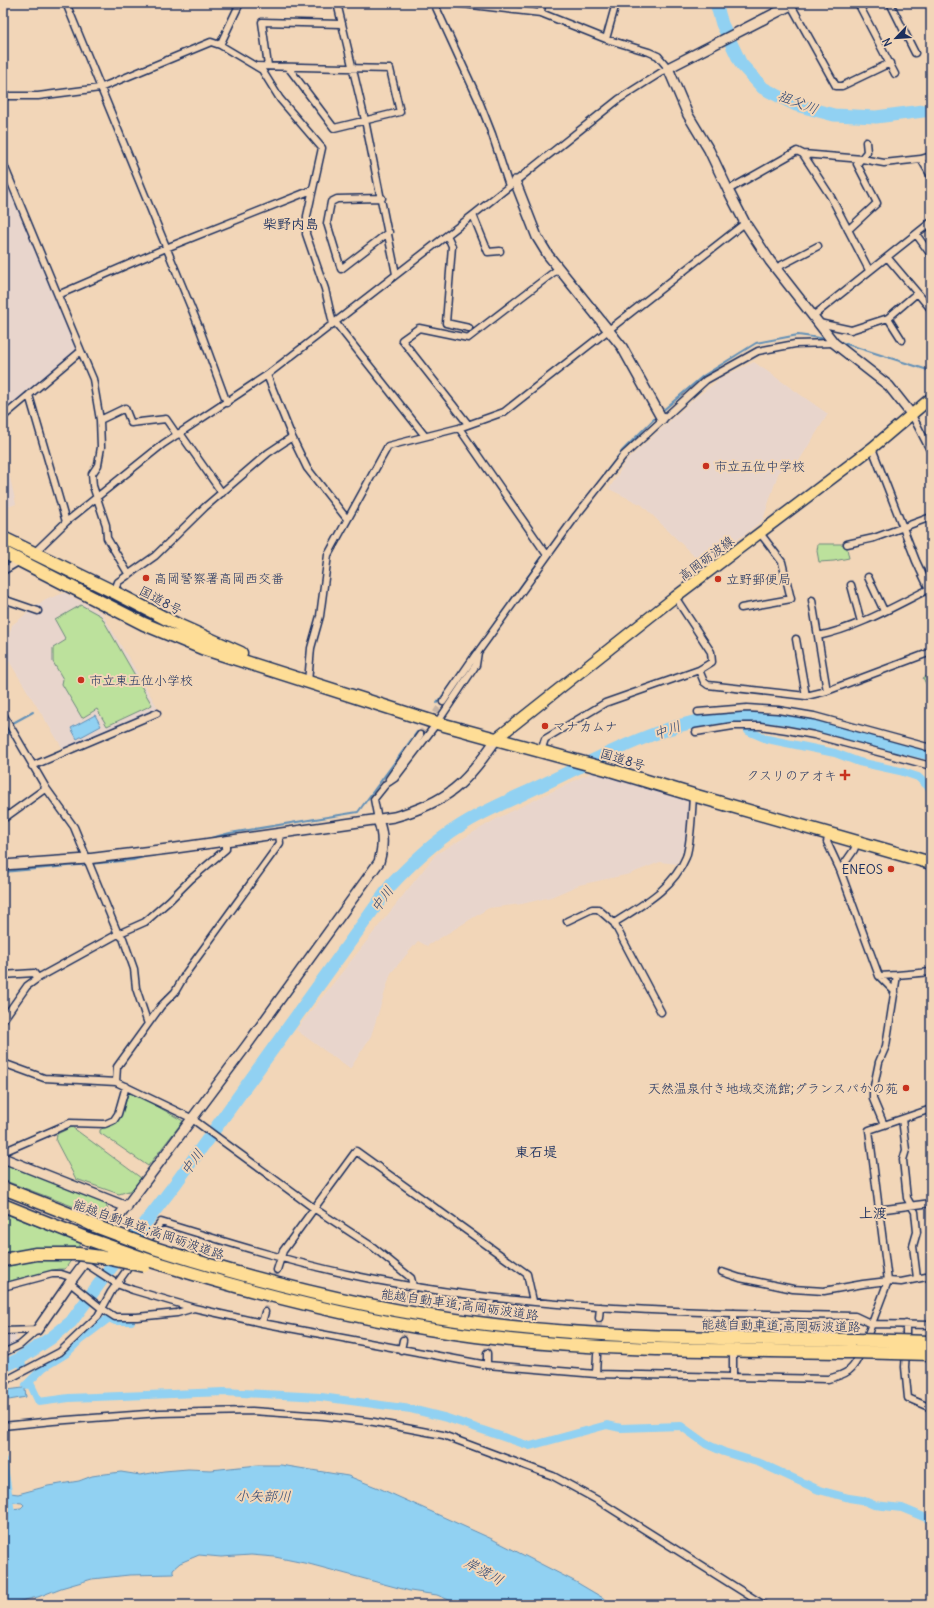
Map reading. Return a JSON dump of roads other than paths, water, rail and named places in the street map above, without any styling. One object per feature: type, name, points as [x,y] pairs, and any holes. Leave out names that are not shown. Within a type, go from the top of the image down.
[{"type":"highway","name":"国道8号","points":[[3,538],[35,552],[178,625],[308,682]]},
{"type":"highway","name":"国道8号","points":[[3,552],[144,624],[202,648],[436,723],[562,756],[931,863]]},
{"type":"highway","points":[[3,1188],[96,1226]]},
{"type":"highway","name":"能越自動車道;高岡砺波道路","points":[[3,1192],[154,1248],[252,1278],[307,1292],[410,1313],[478,1323],[602,1334],[676,1337],[931,1342]]},
{"type":"highway","points":[[3,1205],[146,1263]]},
{"type":"highway","points":[[3,1260],[41,1254],[81,1258],[101,1257],[146,1263]]},
{"type":"highway","name":"能越自動車道;高岡砺波道路","points":[[146,1263],[215,1285],[415,1327],[477,1336],[605,1347],[931,1354]]},
{"type":"main road","name":"高岡砺波線","points":[[497,738],[676,597],[872,448],[931,398]]},
{"type":"street","points":[[66,3],[199,327],[227,403]]},
{"type":"street","points":[[220,46],[240,3]]},
{"type":"street","points":[[336,3],[365,120],[382,198],[396,274]]},
{"type":"street","points":[[434,3],[479,101],[512,184],[537,237],[548,256],[622,347],[662,419]]},
{"type":"street","points":[[454,3],[541,13],[606,39],[658,56],[668,68],[688,115],[709,150],[745,223],[776,268],[834,343],[890,386],[912,415],[931,452]]},
{"type":"street","points":[[541,13],[542,3]]},
{"type":"street","points":[[606,39],[616,3]]},
{"type":"street","points":[[858,3],[895,74]]},
{"type":"street","points":[[890,3],[915,53]]},
{"type":"street","points":[[3,571],[35,552],[66,522],[164,444],[267,375],[619,99],[668,68],[793,4],[836,86],[842,86],[890,63]]},
{"type":"street","points":[[268,66],[262,22],[342,24]]},
{"type":"street","points":[[3,96],[38,96],[100,88],[211,42],[262,70],[280,99],[322,148],[307,216],[306,234],[325,289],[334,323],[425,436]]},
{"type":"street","points":[[254,66],[390,69],[400,112],[334,128],[288,67]]},
{"type":"street","points":[[848,230],[877,203],[857,164],[867,152],[866,142]]},
{"type":"street","points":[[728,190],[797,151],[803,154],[862,159],[884,163],[920,160],[931,156]]},
{"type":"street","points":[[803,154],[830,197],[869,270]]},
{"type":"street","points":[[920,160],[931,176]]},
{"type":"street","points":[[3,163],[93,379],[100,420],[101,447],[98,465],[92,474],[93,486],[106,525],[107,538],[129,575]]},
{"type":"street","points":[[58,295],[166,248],[312,190]]},
{"type":"street","points":[[382,198],[337,199],[331,202],[327,223],[341,269],[388,232]]},
{"type":"street","points":[[473,215],[488,252],[500,251]]},
{"type":"street","points":[[816,320],[869,270],[931,222]]},
{"type":"street","points":[[308,682],[311,648],[320,616],[328,555],[388,446],[459,428],[504,412],[745,223]]},
{"type":"street","points":[[916,234],[931,255]]},
{"type":"street","points":[[447,235],[452,246],[446,323],[468,328]]},
{"type":"street","points":[[776,268],[818,246]]},
{"type":"street","points":[[887,257],[930,308]]},
{"type":"street","points":[[468,424],[402,340],[419,328],[468,338],[554,272]]},
{"type":"street","points":[[816,320],[851,330],[888,318],[917,293]]},
{"type":"street","points":[[888,318],[902,340]]},
{"type":"street","points":[[443,702],[576,516],[623,456],[662,419],[706,380],[758,351],[796,344],[834,343]]},
{"type":"street","points":[[4,416],[81,351]]},
{"type":"street","points":[[267,375],[292,437],[307,468],[347,519]]},
{"type":"street","points":[[29,395],[66,522]]},
{"type":"street","points":[[100,420],[125,408],[131,423],[166,419],[179,434],[222,493]]},
{"type":"street","points":[[459,428],[547,555]]},
{"type":"street","points":[[114,592],[118,582],[155,556],[205,507],[268,453],[292,437]]},
{"type":"street","points":[[818,636],[835,632],[861,622],[930,591],[916,561],[872,448]]},
{"type":"street","points":[[847,544],[874,538],[931,517]]},
{"type":"street","points":[[741,608],[791,599],[782,562],[760,533]]},
{"type":"street","points":[[868,577],[884,611]]},
{"type":"street","points":[[851,585],[861,622]]},
{"type":"street","points":[[541,751],[545,739],[605,703],[699,670],[712,662],[711,652],[676,597]]},
{"type":"street","points":[[3,599],[38,611]]},
{"type":"street","points":[[812,600],[827,691]]},
{"type":"street","points":[[796,639],[806,696]]},
{"type":"street","points":[[386,784],[395,778],[436,723],[476,665],[478,652]]},
{"type":"street","points":[[699,670],[704,682],[708,685],[806,696],[827,691],[931,652]]},
{"type":"street","points":[[698,712],[747,708],[778,710],[814,716],[931,748]]},
{"type":"street","points":[[32,766],[157,713]]},
{"type":"street","points":[[3,714],[32,766],[74,827],[118,934],[123,938],[134,969],[136,988],[148,1024]]},
{"type":"street","points":[[696,732],[734,726],[760,726],[814,735],[931,766]]},
{"type":"street","points":[[3,1353],[20,1345],[37,1330],[71,1281],[81,1258],[127,1207],[191,1118],[247,1045],[379,862],[383,847],[383,835],[378,820],[374,799],[420,735]]},
{"type":"street","points":[[3,865],[87,859],[378,820],[413,812],[453,791],[478,766],[497,738]]},
{"type":"street","points":[[3,819],[46,788]]},
{"type":"street","points":[[614,923],[660,893],[676,873],[686,856],[693,795]]},
{"type":"street","points":[[116,1082],[117,1067],[161,1006],[175,992],[186,973],[280,843],[278,834]]},
{"type":"street","points":[[829,834],[827,842],[840,870],[879,976],[894,992]]},
{"type":"street","points":[[3,1020],[27,986],[38,978],[118,934],[145,922],[226,849],[226,841]]},
{"type":"street","points":[[840,870],[854,850],[856,842]]},
{"type":"street","points":[[567,920],[592,909],[598,909],[614,923],[662,1012]]},
{"type":"street","points":[[879,976],[931,972]]},
{"type":"street","points":[[3,975],[34,973],[38,978]]},
{"type":"street","points":[[884,1125],[873,1099],[873,1091],[879,1062],[886,1046],[897,975]]},
{"type":"street","points":[[3,1063],[44,1078],[116,1082],[191,1118],[315,1209],[373,1247],[411,1278],[413,1286],[411,1297]]},
{"type":"street","points":[[3,1152],[70,1123],[105,1124],[114,1120],[118,1114],[126,1086]]},
{"type":"street","points":[[81,1258],[116,1283],[133,1290],[194,1308],[262,1323],[487,1365],[596,1374],[828,1379],[844,1375],[856,1364],[888,1281],[869,1130],[931,1109]]},
{"type":"street","points":[[902,1119],[906,1150],[903,1160],[907,1198],[915,1212],[917,1232],[913,1246],[917,1278]]},
{"type":"street","points":[[277,1270],[283,1251],[356,1151],[527,1274],[533,1301]]},
{"type":"street","points":[[3,1158],[127,1207]]},
{"type":"street","points":[[878,1210],[931,1203]]},
{"type":"street","points":[[3,1382],[60,1352],[98,1316],[99,1306],[161,1222],[280,1258],[375,1280],[491,1298],[600,1307],[734,1313],[855,1316],[872,1324],[931,1325]]},
{"type":"street","points":[[722,1272],[740,1278],[794,1289],[824,1292],[863,1284],[888,1281],[901,1282],[931,1276]]},
{"type":"street","points":[[3,1287],[52,1274],[62,1274],[84,1295],[115,1317],[137,1317],[177,1313],[194,1308]]},
{"type":"street","points":[[490,1309],[491,1298]]},
{"type":"street","points":[[600,1307],[600,1318]]},
{"type":"street","points":[[262,1323],[265,1312]]},
{"type":"street","points":[[734,1313],[734,1331]]},
{"type":"street","points":[[906,1324],[905,1367],[908,1398],[931,1408]]},
{"type":"street","points":[[3,1331],[37,1330]]},
{"type":"street","points":[[401,1350],[403,1340]]},
{"type":"street","points":[[487,1353],[487,1365]]},
{"type":"street","points":[[596,1374],[597,1355]]},
{"type":"street","points":[[733,1357],[733,1376]]},
{"type":"street","points":[[3,1426],[53,1420],[160,1413],[252,1411],[324,1416],[374,1422],[443,1435],[553,1476],[599,1501],[764,1605]]},
{"type":"water","points":[[95,715],[101,726],[77,739],[71,728]]},
{"type":"water","points":[[25,1385],[27,1386],[25,1389],[26,1397],[9,1400],[6,1392],[8,1392],[7,1390],[23,1388]]},
{"type":"water","points":[[258,1465],[281,1465],[348,1476],[381,1489],[492,1539],[576,1582],[615,1605],[461,1605],[437,1595],[410,1591],[309,1564],[275,1557],[251,1555],[221,1557],[199,1555],[180,1563],[173,1569],[174,1574],[129,1575],[92,1579],[61,1588],[38,1597],[3,1605],[3,1521],[11,1509],[21,1508],[24,1505],[22,1503],[3,1501],[3,1492],[18,1494],[48,1486],[79,1481],[92,1476],[121,1472],[140,1475],[164,1471],[188,1469],[211,1470]]},
{"type":"waterway","name":"祖父川","points":[[716,3],[722,24],[741,64],[763,88],[796,105],[834,115],[876,117],[931,110]]},
{"type":"waterway","points":[[661,412],[703,376],[756,343],[798,335],[827,339]]},
{"type":"waterway","points":[[837,341],[931,371]]},
{"type":"waterway","points":[[547,551],[622,451],[658,415]]},
{"type":"waterway","points":[[494,624],[544,554]]},
{"type":"waterway","points":[[437,703],[456,678]]},
{"type":"waterway","points":[[13,723],[33,712]]},
{"type":"waterway","name":"中川","points":[[748,715],[748,722]]},
{"type":"waterway","name":"中川","points":[[3,1367],[19,1359],[51,1338],[71,1322],[176,1183],[391,885],[410,865],[438,841],[457,828],[493,808],[593,760],[643,738],[668,729],[721,717],[748,715],[790,719],[931,754]]},
{"type":"waterway","points":[[748,729],[748,731],[767,739],[835,753],[859,762],[900,771],[918,777],[931,789]]},
{"type":"waterway","points":[[3,735],[9,732]]},
{"type":"waterway","points":[[207,839],[230,833],[358,812],[417,732]]},
{"type":"waterway","points":[[3,872],[133,860],[147,856]]},
{"type":"waterway","points":[[26,1385],[44,1367],[67,1353],[80,1340],[109,1318],[115,1321],[131,1321]]},
{"type":"waterway","name":"中川","points":[[19,1359],[22,1365]]},
{"type":"waterway","points":[[30,1383],[39,1402],[69,1398],[224,1392],[321,1397],[411,1409],[447,1418],[530,1446],[607,1425],[621,1428],[681,1426],[706,1444],[724,1452],[760,1463],[819,1490],[862,1500],[874,1505],[902,1508],[931,1520]]},
{"type":"waterway","points":[[3,1460],[12,1519]]},
{"type":"tunnel","points":[[420,735],[443,702]]},
{"type":"tunnel","points":[[265,1312],[277,1270]]},
{"type":"tunnel","points":[[403,1340],[411,1297]]},
{"type":"tunnel","points":[[487,1353],[490,1309]]},
{"type":"tunnel","points":[[599,1318],[599,1335]]},
{"type":"place","name":"市立五位中学校","points":[[706,466]]},
{"type":"place","name":"高岡警察署高岡西交番","points":[[146,578]]},
{"type":"place","name":"立野郵便局","points":[[718,579]]},
{"type":"place","name":"市立東五位小学校","points":[[81,680]]},
{"type":"place","name":"マナカムナ","points":[[545,726]]},
{"type":"place","name":"クスリのアオキ","points":[[845,775]]},
{"type":"place","name":"ENEOS","points":[[891,869]]},
{"type":"place","name":"天然温泉付き地域交流館;グランスパかの苑","points":[[906,1088]]},
{"type":"district","name":"柴野内島","points":[[291,224]]},
{"type":"district","name":"東石堤","points":[[536,1152]]},
{"type":"district","name":"上渡","points":[[873,1213]]},
{"type":"water label","name":"小矢部川","points":[[263,1496]]},
{"type":"water label","name":"岸渡川","points":[[484,1571]]}]
